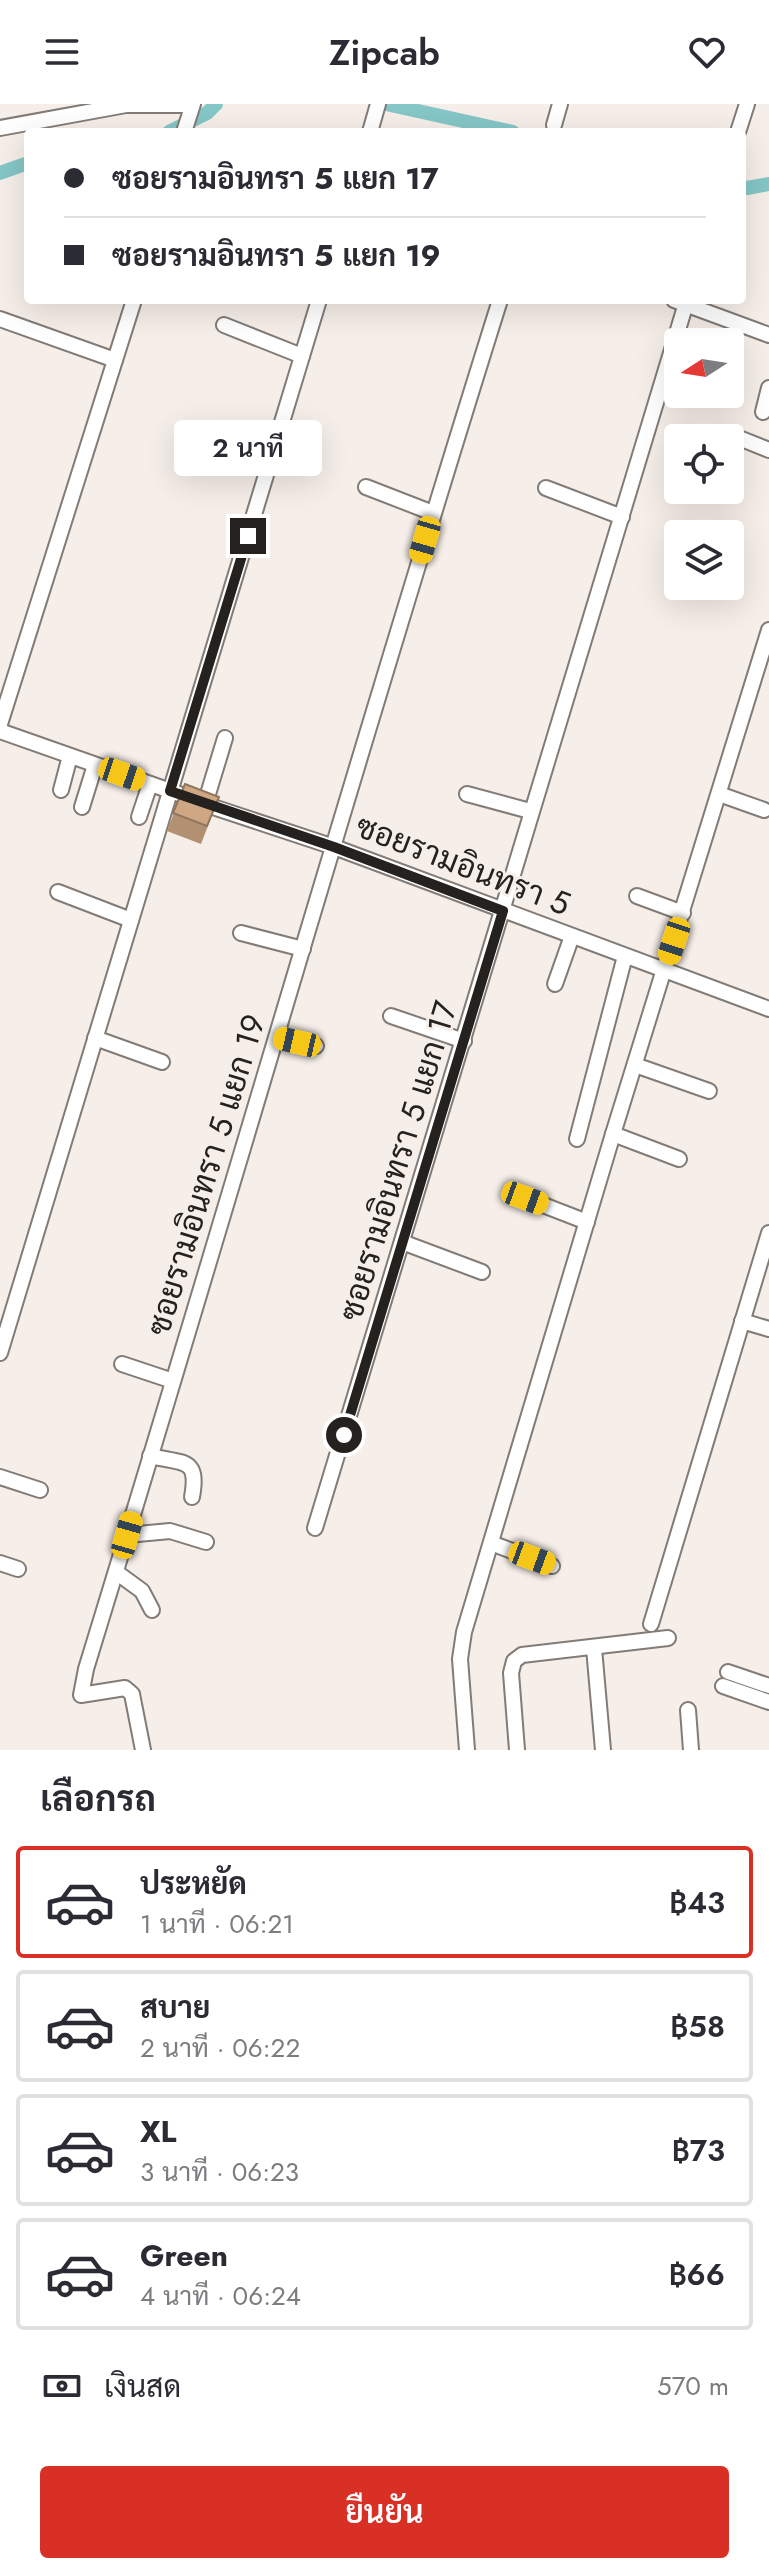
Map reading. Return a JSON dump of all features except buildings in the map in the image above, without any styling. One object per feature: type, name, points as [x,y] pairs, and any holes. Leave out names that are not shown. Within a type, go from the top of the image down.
[{"type":"street","points":[[0,128],[126,105],[192,104],[190,128]]},
{"type":"street","points":[[554,125],[560,104]]},
{"type":"street","points":[[739,128],[747,104]]},
{"type":"street","points":[[0,724],[133,304]]},
{"type":"street","points":[[0,1353],[318,304]]},
{"type":"street","name":"ซอยรามอินทรา 5 แยก 19","points":[[143,1750],[132,1694],[125,1688],[81,1695],[86,1669],[433,513],[499,304]]},
{"type":"street","name":"ซอยรามอินทรา 5 แยก 17","points":[[315,1528],[503,911],[530,811],[622,517],[681,304]]},
{"type":"street","points":[[690,304],[769,335]]},
{"type":"street","points":[[0,319],[115,360]]},
{"type":"street","points":[[224,325],[302,356]]},
{"type":"street","points":[[763,412],[769,388]]},
{"type":"street","points":[[744,440],[769,450]]},
{"type":"street","points":[[366,487],[433,513]]},
{"type":"street","points":[[546,488],[622,517]]},
{"type":"street","points":[[467,1750],[461,1650],[613,1134],[769,630]]},
{"type":"street","name":"ซอยรามอินทรา 5","points":[[0,731],[334,847],[769,1009]]},
{"type":"street","points":[[205,804],[225,738]]},
{"type":"street","points":[[61,790],[70,756]]},
{"type":"street","points":[[82,807],[95,765]]},
{"type":"street","points":[[139,817],[150,784]]},
{"type":"street","points":[[467,794],[530,811]]},
{"type":"street","points":[[719,794],[764,810]]},
{"type":"street","points":[[58,892],[131,920]]},
{"type":"street","points":[[637,896],[683,913]]},
{"type":"street","points":[[241,933],[303,949]]},
{"type":"street","points":[[555,984],[572,936]]},
{"type":"street","points":[[577,1139],[625,956]]},
{"type":"street","points":[[391,1016],[464,1041]]},
{"type":"street","points":[[278,1037],[316,1046]]},
{"type":"street","points":[[95,1038],[162,1062]]},
{"type":"street","points":[[635,1065],[709,1091]]},
{"type":"street","points":[[613,1134],[679,1159]]},
{"type":"street","points":[[525,1198],[587,1222]]},
{"type":"street","points":[[651,1624],[769,1233]]},
{"type":"street","points":[[402,1242],[482,1272]]},
{"type":"street","points":[[742,1321],[769,1329]]},
{"type":"street","points":[[122,1364],[173,1381]]},
{"type":"street","points":[[150,1456],[194,1470],[192,1497]]},
{"type":"street","points":[[0,1477],[40,1490]]},
{"type":"street","points":[[127,1535],[170,1531],[206,1542]]},
{"type":"street","points":[[491,1543],[552,1566]]},
{"type":"street","points":[[0,1563],[18,1569]]},
{"type":"street","points":[[116,1572],[142,1591],[152,1610]]},
{"type":"street","points":[[517,1750],[511,1673],[514,1661],[522,1655],[668,1638]]},
{"type":"street","points":[[594,1648],[603,1750]]},
{"type":"street","points":[[769,1686],[726,1679],[769,1702]]},
{"type":"street","points":[[688,1710],[691,1750]]},
{"type":"waterway","points":[[177,128],[207,113],[216,104]]},
{"type":"waterway","points":[[386,104],[495,128]]},
{"type":"waterway","points":[[0,173],[24,164]]},
{"type":"waterway","points":[[746,188],[769,184]]},
{"type":"route","points":[[248,536],[170,791],[334,847],[503,911],[344,1435]]}]
